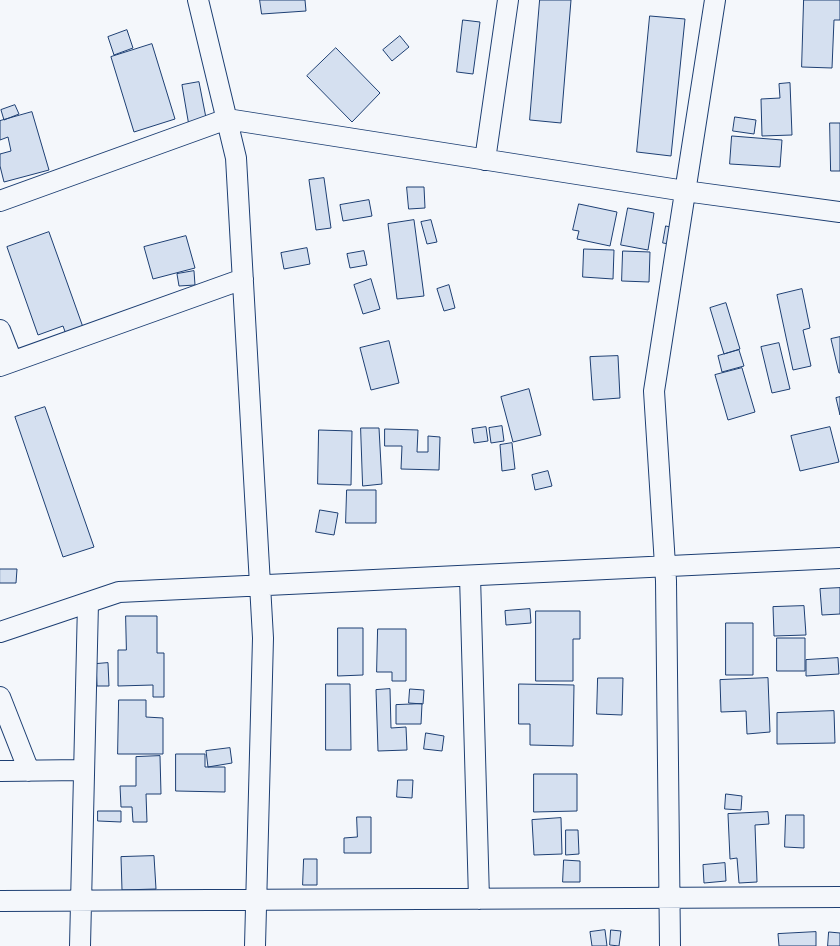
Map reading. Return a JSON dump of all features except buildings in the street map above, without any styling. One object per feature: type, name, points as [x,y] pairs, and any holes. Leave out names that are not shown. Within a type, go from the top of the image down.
[{"type":"street","points":[[198,0],[236,158],[263,638],[255,946]]},
{"type":"street","points":[[485,160],[508,0]]},
{"type":"street","points":[[670,946],[665,566],[654,391],[716,0]]},
{"type":"street","points":[[0,201],[227,119],[685,192],[840,212]]},
{"type":"street","points":[[0,330],[6,364],[243,279]]},
{"type":"street","points":[[0,632],[119,592],[840,558]]},
{"type":"street","points":[[470,576],[479,898]]},
{"type":"street","points":[[80,946],[82,770],[88,603]]},
{"type":"street","points":[[0,697],[30,771]]},
{"type":"street","points":[[0,771],[82,770]]},
{"type":"street","points":[[0,901],[840,897]]}]
